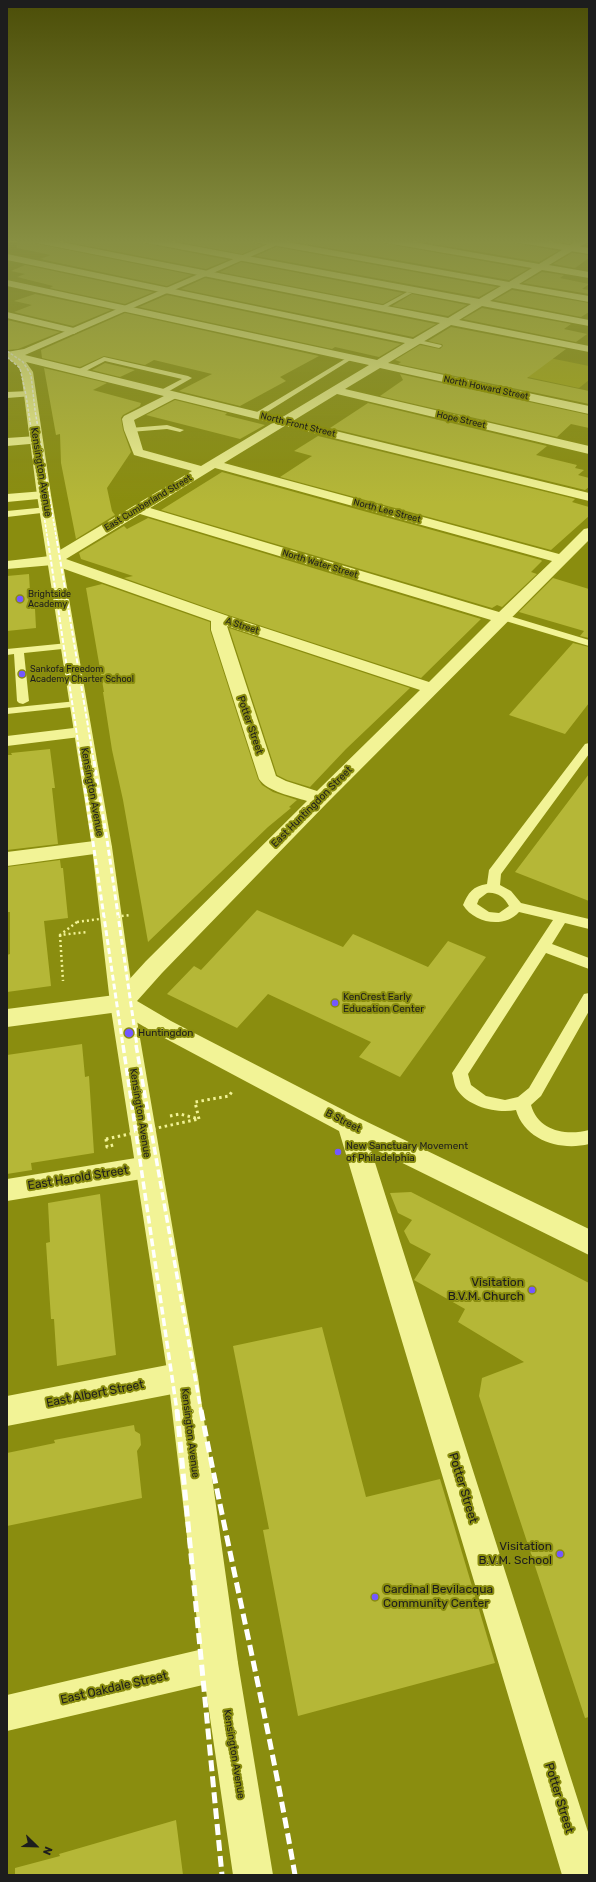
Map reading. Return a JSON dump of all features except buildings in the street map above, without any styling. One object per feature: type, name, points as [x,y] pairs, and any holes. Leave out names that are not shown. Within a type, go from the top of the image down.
[{"type":"street","points":[[57,327],[74,331]]},
{"type":"street","points":[[9,355],[84,327]]},
{"type":"street","name":"North Howard Street","points":[[207,327],[589,410]]},
{"type":"street","points":[[345,327],[415,341]]},
{"type":"street","name":"East Cumberland Street","points":[[7,565],[54,560],[439,327]]},
{"type":"street","points":[[478,327],[589,349]]},
{"type":"street","name":"North Front Street","points":[[9,355],[169,393],[589,498]]},
{"type":"street","name":"Kensington Avenue","points":[[9,355],[21,363],[27,372],[54,560],[102,847],[122,1003],[183,1377],[220,1663],[253,1875]]},
{"type":"street","name":"Hope Street","points":[[334,390],[589,450]]},
{"type":"street","points":[[130,430],[128,419],[169,393]]},
{"type":"street","points":[[7,395],[29,394]]},
{"type":"street","name":"North Lee Street","points":[[130,430],[138,452],[207,467],[562,559]]},
{"type":"street","points":[[7,442],[37,440]]},
{"type":"street","points":[[7,498],[44,494]]},
{"type":"street","name":"North Water Street","points":[[138,509],[503,618]]},
{"type":"street","name":"East Huntingdon Street","points":[[122,1003],[154,967],[320,799],[589,532]]},
{"type":"street","name":"A Street","points":[[54,560],[219,618],[431,688]]},
{"type":"street","name":"Potter Street","points":[[219,618],[219,630],[268,779],[280,785],[320,799]]},
{"type":"street","points":[[7,741],[82,732]]},
{"type":"street","points":[[7,859],[102,847]]},
{"type":"street","points":[[7,1018],[122,1003]]},
{"type":"street","name":"B Street","points":[[122,1003],[163,1027],[350,1125],[589,1243]]},
{"type":"street","name":"Potter Street","points":[[350,1125],[582,1875]]},
{"type":"street","name":"East Harold Street","points":[[7,1190],[148,1167]]},
{"type":"street","name":"East Albert Street","points":[[7,1411],[183,1377]]},
{"type":"street","name":"East Oakdale Street","points":[[7,1713],[220,1663]]},
{"type":"lane","points":[[415,341],[439,346]]},
{"type":"lane","points":[[256,415],[350,358]]},
{"type":"lane","points":[[78,371],[104,359],[188,378],[169,393]]},
{"type":"lane","points":[[130,430],[167,427],[180,430]]},
{"type":"lane","points":[[7,514],[47,510]]},
{"type":"lane","points":[[503,618],[589,643]]},
{"type":"lane","points":[[7,652],[68,646]]},
{"type":"lane","points":[[19,651],[23,702]]},
{"type":"lane","points":[[7,712],[77,704]]},
{"type":"lane","points":[[493,888],[494,873],[589,746]]},
{"type":"lane","points":[[493,888],[502,890],[511,895],[516,907],[513,912],[498,918],[484,916],[475,911],[470,905],[472,896],[482,889],[493,888]]},
{"type":"lane","points":[[516,907],[589,924]]},
{"type":"lane","points":[[562,917],[460,1073],[464,1088],[482,1101],[505,1106],[522,1103],[535,1092],[589,998]]},
{"type":"lane","points":[[543,946],[589,964]]},
{"type":"lane","points":[[522,1103],[523,1112],[532,1123],[546,1135],[567,1140],[582,1140],[589,1137]]},
{"type":"path","points":[[60,935],[77,922],[130,915]]},
{"type":"path","points":[[60,935],[88,932]]},
{"type":"path","points":[[60,935],[63,981]]},
{"type":"path","points":[[199,1119],[195,1102],[229,1096]]},
{"type":"path","points":[[170,1116],[180,1114],[199,1119]]},
{"type":"path","points":[[116,1144],[106,1147],[106,1139],[199,1119]]},
{"type":"shaded area","points":[[441,336],[589,366],[589,380],[579,388],[490,369],[462,348],[431,342]]},
{"type":"railway","points":[[7,351],[23,362],[31,375],[35,410],[57,542]]},
{"type":"railway","points":[[7,357],[20,368],[26,395],[48,542]]},
{"type":"railway","points":[[48,541],[81,762]]},
{"type":"railway","points":[[57,541],[94,762]]},
{"type":"railway","points":[[81,761],[123,1046]]},
{"type":"railway","points":[[94,761],[137,1046]]},
{"type":"railway","points":[[123,1045],[177,1411]]},
{"type":"railway","points":[[136,1045],[201,1411]]},
{"type":"railway","points":[[177,1410],[222,1875]]},
{"type":"railway","points":[[201,1410],[273,1758],[295,1875]]},
{"type":"place","name":"Brightside Academy","points":[[20,599]]},
{"type":"place","name":"Sankofa Freedom Academy Charter School","points":[[22,674]]},
{"type":"place","name":"KenCrest Early Education Center","points":[[335,1003]]},
{"type":"place","name":"Huntingdon","points":[[129,1033]]},
{"type":"place","name":"New Sanctuary Movement of Philadelphia","points":[[338,1152]]},
{"type":"place","name":"Visitation B.V.M. Church","points":[[532,1290]]},
{"type":"place","name":"Visitation B.V.M. School","points":[[560,1554]]},
{"type":"place","name":"Cardinal Bevilacqua Community Center","points":[[375,1597]]}]
